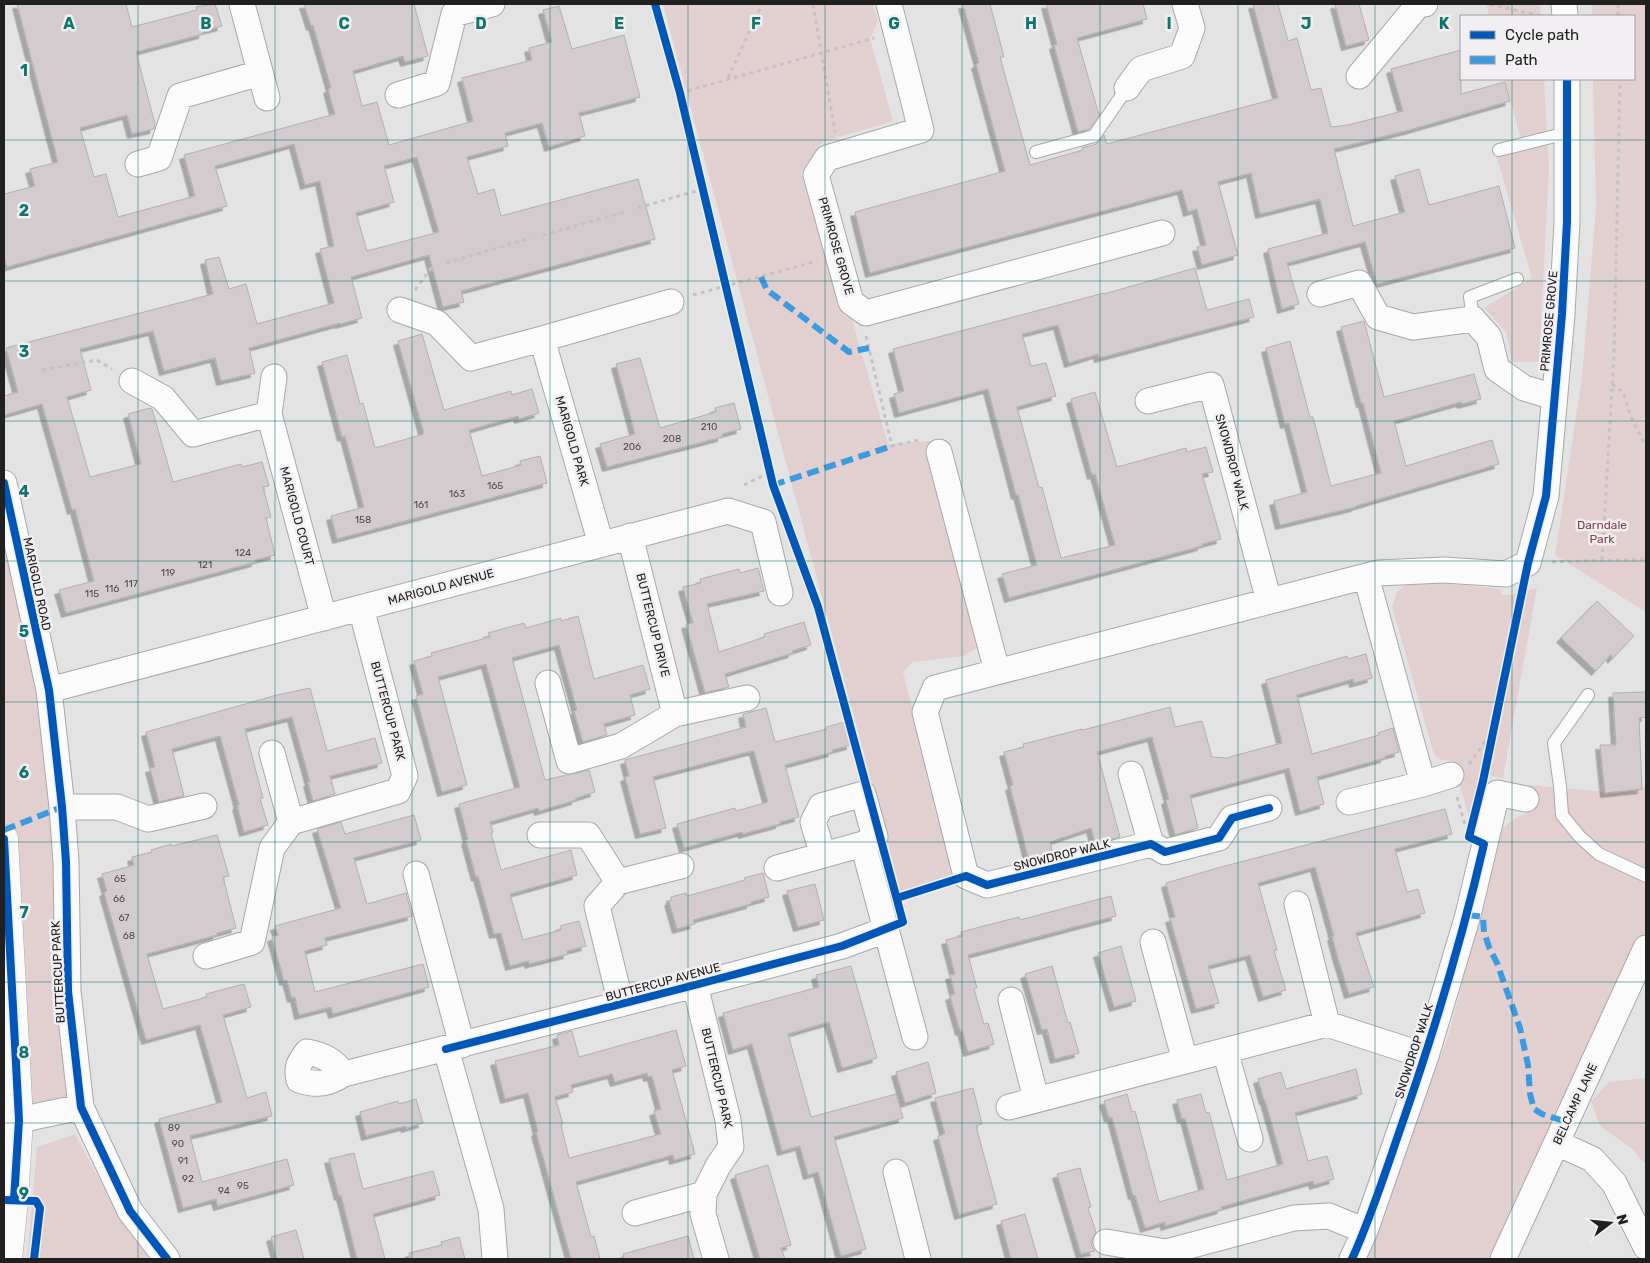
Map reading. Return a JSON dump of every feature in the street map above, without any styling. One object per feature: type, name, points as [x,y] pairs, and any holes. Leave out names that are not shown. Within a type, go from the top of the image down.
[{"type":"street","points":[[242,4],[267,98]]},
{"type":"street","points":[[398,95],[437,83],[454,14],[492,4]]},
{"type":"street","name":"PRIMROSE GROVE","points":[[866,313],[851,302],[816,174],[827,158],[921,130],[889,4]]},
{"type":"street","points":[[1127,88],[1141,69],[1182,56],[1192,28],[1185,4]]},
{"type":"street","points":[[1359,76],[1418,6],[1425,4]]},
{"type":"street","points":[[138,164],[159,158],[180,96],[260,73]]},
{"type":"street","name":"PRIMROSE GROVE","points":[[1528,563],[1546,496],[1562,314],[1566,231],[1567,80]]},
{"type":"street","points":[[866,313],[1162,234]]},
{"type":"street","points":[[1320,294],[1359,283],[1378,317],[1413,327],[1473,319],[1489,337],[1497,369],[1524,388],[1554,398]]},
{"type":"street","points":[[400,310],[437,323],[471,358],[671,302]]},
{"type":"street","name":"MARIGOLD PARK","points":[[542,339],[601,544]]},
{"type":"street","name":"MARIGOLD COURT","points":[[274,377],[269,414],[324,618]]},
{"type":"street","points":[[132,382],[163,398],[193,434],[269,414]]},
{"type":"street","name":"SNOWDROP WALK","points":[[1148,401],[1211,385],[1269,601]]},
{"type":"street","points":[[939,452],[996,671]]},
{"type":"street","name":"MARIGOLD ROAD","points":[[4,483],[49,690]]},
{"type":"street","name":"MARIGOLD AVENUE","points":[[49,690],[728,511],[763,522],[780,592]]},
{"type":"street","name":"BUTTERCUP DRIVE","points":[[630,536],[675,714]]},
{"type":"street","points":[[966,876],[925,712],[934,688],[1378,573],[1444,570],[1506,574],[1528,563]]},
{"type":"street","points":[[1366,576],[1423,784]]},
{"type":"street","name":"BUTTERCUP PARK","points":[[291,822],[398,791],[405,776],[361,608]]},
{"type":"street","points":[[548,683],[569,760],[620,746],[675,714],[747,698]]},
{"type":"street","name":"BUTTERCUP PARK","points":[[49,690],[66,862],[68,991],[81,1107],[130,1211],[167,1259]]},
{"type":"street","points":[[206,956],[252,942],[272,848],[291,822],[272,753]]},
{"type":"street","points":[[1131,774],[1151,844]]},
{"type":"street","points":[[1349,802],[1423,784],[1452,780]]},
{"type":"street","name":"SNOWDROP WALK","points":[[1352,1259],[1365,1230],[1426,1056],[1468,915],[1497,793],[1526,799]]},
{"type":"street","points":[[777,868],[864,844],[875,837],[863,794],[821,806],[813,822],[823,855]]},
{"type":"street","points":[[62,807],[116,807],[148,820],[204,806]]},
{"type":"street","name":"SNOWDROP WALK","points":[[966,876],[987,885],[1151,844],[1165,852],[1218,838],[1232,818],[1269,808]]},
{"type":"street","points":[[540,835],[588,835],[618,882]]},
{"type":"street","points":[[4,840],[18,1120],[14,1200],[8,1259]]},
{"type":"street","points":[[864,844],[914,1037]]},
{"type":"street","points":[[621,1004],[597,906],[618,882],[681,866]]},
{"type":"street","points":[[416,874],[491,1209],[496,1259]]},
{"type":"street","points":[[1009,1107],[1327,1024],[1297,904]]},
{"type":"street","name":"BUTTERCUP AVENUE","points":[[344,1074],[695,986],[842,946],[885,930]]},
{"type":"street","points":[[1153,942],[1185,1061]]},
{"type":"street","name":"BELCAMP LANE","points":[[1503,1259],[1557,1143],[1641,975],[1646,948]]},
{"type":"street","name":"BUTTERCUP PARK","points":[[695,986],[728,1120],[731,1147],[718,1166],[704,1194],[703,1214],[716,1259]]},
{"type":"street","points":[[1011,1000],[1036,1099]]},
{"type":"street","name":"SNOWDROP WALK","points":[[1327,1024],[1426,1056]]},
{"type":"street","points":[[1225,1051],[1250,1139]]},
{"type":"street","points":[[18,1120],[81,1107]]},
{"type":"street","points":[[1557,1143],[1592,1159],[1614,1183],[1646,1247]]},
{"type":"street","points":[[896,1172],[918,1259]]},
{"type":"street","points":[[635,1213],[704,1194]]},
{"type":"street","points":[[1106,1242],[1166,1252],[1294,1218],[1329,1216],[1365,1230]]},
{"type":"lane","points":[[1036,152],[1094,136],[1127,88]]},
{"type":"lane","points":[[1499,150],[1567,133]]},
{"type":"lane","points":[[1473,319],[1470,297],[1517,279]]},
{"type":"lane","points":[[1588,695],[1554,743],[1562,814],[1580,837],[1599,854],[1646,876]]},
{"type":"path","points":[[655,4],[680,93],[704,190],[770,472],[784,513]]},
{"type":"path","points":[[728,78],[762,4]]},
{"type":"path","points":[[813,4],[839,155]]},
{"type":"path","points":[[1490,4],[1537,15]]},
{"type":"path","points":[[680,93],[896,32]]},
{"type":"path","points":[[1602,560],[1612,384],[1620,80]]},
{"type":"path","points":[[638,208],[704,190]]},
{"type":"path","points":[[543,235],[624,212]]},
{"type":"path","points":[[446,263],[531,238]]},
{"type":"path","points":[[671,302],[838,256]]},
{"type":"path","points":[[400,310],[432,267]]},
{"type":"path","points":[[866,313],[864,327],[892,446],[918,440],[939,452]]},
{"type":"path","points":[[42,370],[97,360],[132,382]]},
{"type":"path","points":[[1612,384],[1623,392],[1631,417],[1646,447]]},
{"type":"path","points":[[744,484],[770,472]]},
{"type":"path","points":[[791,532],[818,607],[863,776]]},
{"type":"path","points":[[1485,773],[1528,563],[1646,559]]},
{"type":"path","points":[[1452,780],[1459,783],[1461,775],[1494,730]]},
{"type":"path","points":[[1452,780],[1466,828]]},
{"type":"path","points":[[897,898],[966,876]]},
{"type":"green space","points":[[663,4],[873,4],[878,22],[870,38],[893,121],[822,142],[801,173],[844,315],[852,319],[888,444],[933,441],[982,625],[977,648],[964,656],[913,662],[903,672],[955,876],[901,892]]},
{"type":"green space","points":[[1486,4],[1540,4],[1541,15],[1489,15]]},
{"type":"green space","name":"Darndale Park","points":[[1592,4],[1646,4],[1646,612],[1555,555],[1582,377],[1596,208],[1593,80],[1635,80],[1635,15],[1592,15]]},
{"type":"green space","points":[[1505,80],[1544,80],[1549,168],[1539,362],[1512,362],[1506,332],[1484,308],[1532,278],[1495,151],[1521,140]]},
{"type":"green space","points":[[4,484],[49,690],[81,1107],[18,1120],[4,828]]},
{"type":"green space","points":[[1412,580],[1500,589],[1502,595],[1510,595],[1537,588],[1503,778],[1483,774],[1472,828],[1453,761],[1442,760],[1434,755],[1392,606],[1397,592]]},
{"type":"green space","points":[[1531,785],[1606,792],[1646,787],[1646,931],[1494,1259],[1361,1259],[1449,1034],[1502,828],[1517,817],[1527,813]]},
{"type":"green space","points":[[1646,1078],[1646,1165],[1632,1149],[1600,1126],[1591,1101],[1609,1082]]},
{"type":"green space","points":[[75,1134],[117,1212],[152,1259],[27,1259],[37,1147]]},
{"type":"building","points":[[17,4],[126,4],[132,27],[197,10],[196,7],[215,4],[222,26],[203,31],[203,34],[136,52],[155,124],[154,129],[132,134],[127,115],[80,128],[94,177],[106,174],[118,217],[195,196],[184,155],[335,114],[328,89],[331,88],[324,63],[313,25],[311,26],[304,4],[414,4],[428,56],[405,62],[403,56],[353,71],[362,106],[377,102],[389,145],[473,121],[462,78],[532,60],[529,48],[552,42],[543,10],[559,6],[572,49],[624,35],[640,97],[579,113],[585,136],[549,147],[542,123],[505,133],[508,146],[467,157],[478,194],[494,189],[501,216],[638,179],[655,239],[461,291],[464,302],[443,307],[429,255],[351,277],[362,318],[249,348],[255,373],[221,381],[215,358],[164,371],[153,331],[80,349],[91,390],[67,397],[90,477],[141,464],[128,414],[150,408],[152,409],[173,482],[241,464],[242,467],[262,462],[269,486],[263,487],[271,517],[266,518],[275,555],[255,560],[256,562],[66,613],[59,590],[94,581],[75,509],[72,510],[42,404],[4,415],[4,396],[18,392],[6,348],[213,294],[205,260],[219,257],[229,289],[246,284],[257,324],[334,303],[320,249],[334,246],[320,181],[305,185],[294,144],[215,166],[227,206],[7,267],[4,256],[4,194],[35,186],[30,169],[58,162]],"holes":[[[417,157],[439,232],[367,251],[356,213],[394,202],[384,166]]]},
{"type":"building","points":[[963,4],[990,4],[1004,57],[1000,57],[1030,165],[1083,150],[1082,148],[1097,144],[1104,135],[1107,144],[1278,98],[1253,4],[1278,4],[1288,41],[1297,38],[1311,90],[1321,88],[1331,127],[1348,125],[1403,111],[1391,69],[1460,50],[1461,94],[1505,82],[1510,101],[1334,149],[1353,226],[1405,212],[1395,176],[1419,169],[1429,205],[1499,186],[1515,248],[1377,284],[1365,242],[1287,263],[1299,304],[1282,309],[1268,249],[1328,233],[1320,199],[1260,214],[1251,173],[1218,182],[1238,255],[1202,265],[1197,247],[1206,245],[1197,209],[1188,212],[1182,190],[870,273],[855,212],[1005,171],[976,64],[979,63]]},
{"type":"building","points":[[1046,4],[1143,4],[1147,19],[1077,38],[1099,115],[1089,129],[1078,132],[1054,45],[1057,44]]},
{"type":"building","points":[[1335,4],[1359,4],[1369,40],[1346,46]]},
{"type":"building","points":[[1195,268],[1207,310],[1249,299],[1254,317],[1099,358],[1098,354],[1069,363],[1058,325],[1022,334],[1031,366],[1046,363],[1056,396],[1017,407],[1039,488],[1042,487],[1061,558],[1115,545],[1095,474],[1092,475],[1071,399],[1095,392],[1117,467],[1186,448],[1187,452],[1206,447],[1213,472],[1202,474],[1221,539],[1202,544],[1202,546],[1009,598],[1002,574],[1037,565],[988,389],[899,413],[894,394],[904,391],[893,349],[1104,294]]},
{"type":"building","points":[[1364,321],[1384,397],[1474,374],[1481,399],[1462,404],[1461,402],[1394,421],[1406,466],[1492,440],[1499,464],[1356,507],[1280,525],[1274,501],[1307,492],[1289,423],[1285,424],[1266,348],[1290,341],[1331,486],[1381,473],[1341,327]]},
{"type":"building","points":[[422,334],[444,410],[511,391],[512,395],[532,389],[539,413],[519,419],[518,416],[469,430],[482,476],[521,465],[520,461],[540,456],[547,483],[337,539],[331,516],[364,507],[345,436],[342,437],[322,362],[347,355],[360,404],[363,403],[375,448],[424,434],[398,341]]},
{"type":"building","points":[[640,358],[660,428],[716,412],[715,408],[734,403],[741,429],[722,434],[722,437],[607,467],[600,444],[635,434],[616,364]]},
{"type":"building","points":[[758,568],[764,591],[707,604],[719,652],[765,637],[764,634],[804,622],[811,645],[792,651],[793,653],[725,674],[729,687],[705,693],[686,624],[693,623],[683,587],[701,583],[700,579],[739,569],[740,573]]},
{"type":"building","points":[[1597,601],[1634,636],[1612,659],[1611,654],[1596,671],[1561,638]]},
{"type":"building","points":[[578,616],[594,679],[643,665],[650,689],[630,695],[635,715],[604,724],[607,735],[583,742],[574,711],[577,710],[559,645],[512,658],[545,780],[589,770],[595,792],[539,811],[538,808],[490,822],[501,870],[571,850],[577,875],[510,894],[523,940],[561,930],[560,926],[579,921],[586,946],[567,951],[568,954],[529,964],[529,961],[510,966],[501,933],[494,934],[478,876],[476,877],[459,804],[520,787],[486,664],[438,677],[467,785],[442,792],[416,696],[423,694],[414,661],[432,656],[431,653],[490,637],[488,633],[524,623],[526,628],[561,618],[561,621]]},
{"type":"building","points":[[1366,654],[1372,678],[1354,683],[1353,679],[1297,695],[1312,754],[1379,735],[1378,733],[1393,728],[1399,752],[1385,756],[1385,758],[1317,777],[1324,804],[1300,811],[1289,768],[1190,795],[1198,828],[1175,835],[1166,800],[1169,799],[1152,737],[1097,752],[1120,837],[1095,843],[1091,828],[1050,842],[1053,854],[1029,860],[1010,786],[1013,785],[1004,752],[1024,747],[1023,744],[1170,707],[1175,727],[1202,721],[1212,757],[1227,758],[1282,743],[1266,680],[1347,656],[1348,659]]},
{"type":"building","points":[[310,688],[327,751],[375,738],[382,763],[330,776],[335,794],[313,801],[308,782],[310,782],[292,717],[245,729],[263,798],[260,799],[268,825],[244,832],[237,805],[239,805],[220,736],[172,749],[184,796],[159,802],[150,768],[155,767],[146,732],[277,695]]},
{"type":"building","points":[[1646,692],[1646,717],[1639,718],[1642,789],[1605,793],[1600,745],[1616,745],[1613,693]]},
{"type":"building","points":[[766,708],[775,742],[827,729],[826,727],[845,722],[851,745],[785,765],[799,817],[743,834],[742,832],[684,848],[677,824],[735,808],[736,811],[768,802],[754,751],[752,751],[653,777],[666,828],[640,834],[625,777],[629,776],[625,760],[746,727],[743,714]]},
{"type":"building","points":[[1445,809],[1452,834],[1395,849],[1407,892],[1418,889],[1425,913],[1356,933],[1374,987],[1349,994],[1337,955],[1332,936],[1334,936],[1315,867],[1258,883],[1277,950],[1274,951],[1286,990],[1263,997],[1250,955],[1208,966],[1219,1003],[1196,1009],[1170,918],[1175,917],[1166,883]]},
{"type":"building","points":[[414,815],[421,840],[354,858],[367,904],[406,893],[412,916],[325,938],[327,945],[305,951],[315,992],[423,964],[429,987],[333,1014],[331,1007],[299,1015],[295,997],[292,998],[287,980],[284,981],[272,937],[278,935],[275,926],[341,908],[317,829],[341,822],[345,834]]},
{"type":"building","points":[[217,835],[229,876],[223,877],[236,928],[147,954],[163,1009],[207,997],[206,994],[244,984],[251,1007],[223,1015],[247,1098],[266,1092],[272,1116],[190,1136],[202,1182],[287,1159],[294,1185],[218,1206],[216,1199],[183,1208],[159,1119],[222,1102],[200,1025],[146,1040],[104,892],[107,891],[102,874],[134,865],[132,857],[152,852],[151,850]]},
{"type":"building","points":[[763,873],[769,897],[693,920],[695,924],[677,929],[669,901],[671,901],[671,897],[686,893],[687,896]]},
{"type":"building","points":[[815,884],[824,920],[798,927],[787,891]]},
{"type":"building","points":[[1111,896],[1116,916],[968,955],[977,988],[974,989],[984,1024],[988,1023],[994,1044],[968,1052],[950,996],[955,994],[950,975],[955,974],[946,940],[962,936],[961,932],[1019,917],[1020,920]]},
{"type":"building","points":[[1121,946],[1136,1001],[1114,1007],[1098,953]]},
{"type":"building","points":[[851,966],[877,1058],[842,1068],[829,1022],[788,1034],[811,1117],[896,1094],[903,1118],[834,1137],[866,1249],[841,1256],[818,1172],[808,1175],[800,1146],[782,1151],[752,1044],[733,1050],[723,1013],[819,987],[816,975]]},
{"type":"building","points":[[1052,966],[1068,1023],[1070,1022],[1079,1053],[1055,1059],[1047,1029],[1042,1030],[1025,974]]},
{"type":"building","points":[[676,1030],[686,1066],[672,1070],[695,1154],[674,1160],[673,1155],[576,1182],[591,1237],[594,1236],[600,1259],[571,1259],[536,1132],[538,1131],[528,1093],[505,1099],[495,1061],[559,1045],[557,1035],[572,1031],[579,1057]],"holes":[[[647,1073],[648,1077],[652,1076],[661,1109],[654,1111],[661,1134],[569,1158],[561,1125],[563,1124],[555,1097],[573,1092],[571,1085],[612,1074],[615,1082]]]},
{"type":"building","points":[[928,1062],[936,1093],[905,1103],[896,1072]]},
{"type":"building","points":[[1356,1069],[1362,1094],[1295,1113],[1308,1161],[1327,1156],[1334,1179],[1314,1185],[1313,1181],[1221,1207],[1222,1209],[1165,1226],[1165,1222],[1145,1228],[1135,1195],[1133,1195],[1112,1117],[1109,1118],[1104,1101],[1127,1094],[1132,1112],[1135,1111],[1159,1202],[1204,1189],[1185,1118],[1182,1119],[1177,1100],[1201,1094],[1206,1113],[1209,1112],[1227,1180],[1283,1164],[1258,1079],[1281,1072],[1286,1089]]},
{"type":"building","points":[[973,1088],[982,1124],[976,1126],[997,1204],[959,1215],[938,1136],[945,1134],[935,1098]]},
{"type":"building","points":[[416,1099],[423,1123],[366,1136],[360,1112],[398,1101],[399,1104]]},
{"type":"building","points":[[354,1153],[363,1189],[433,1171],[440,1195],[373,1214],[385,1259],[357,1259],[341,1195],[339,1196],[329,1159]]},
{"type":"building","points":[[768,1165],[791,1245],[781,1248],[785,1259],[760,1259],[735,1175]]},
{"type":"building","points":[[1080,1168],[1091,1207],[1088,1208],[1096,1232],[1092,1240],[1092,1247],[1095,1251],[1081,1254],[1057,1174]]},
{"type":"building","points":[[1025,1214],[1038,1259],[1011,1259],[1001,1221]]},
{"type":"building","points":[[296,1230],[304,1259],[277,1259],[271,1237]]},
{"type":"building","points":[[688,1236],[694,1259],[624,1259],[623,1254]]},
{"type":"building","points":[[459,1237],[465,1259],[410,1259],[409,1253],[442,1245],[441,1242]]},
{"type":"marked path","points":[[761,277],[767,290],[849,352],[869,348]]},
{"type":"marked path","points":[[773,485],[892,446]]},
{"type":"marked path","points":[[4,830],[62,807]]},
{"type":"marked path","points":[[1468,915],[1483,917],[1484,932],[1520,1028],[1528,1065],[1530,1094],[1534,1109],[1542,1114],[1567,1122]]},
{"type":"cycle path","points":[[446,1049],[842,946],[903,922],[818,607],[773,485],[680,93],[655,4]]},
{"type":"cycle path","points":[[1352,1259],[1366,1226],[1425,1055],[1457,950],[1484,844],[1469,837],[1483,781],[1528,563],[1546,496],[1562,314],[1567,222],[1567,80]]},
{"type":"cycle path","points":[[4,483],[49,690],[66,862],[68,991],[81,1107],[130,1211],[167,1259]]},
{"type":"cycle path","points":[[897,898],[966,876],[987,885],[1151,844],[1165,852],[1219,838],[1232,818],[1269,808]]},
{"type":"cycle path","points":[[4,839],[19,1120],[14,1200]]},
{"type":"cycle path","points":[[4,1200],[36,1201],[40,1208],[34,1259]]}]
